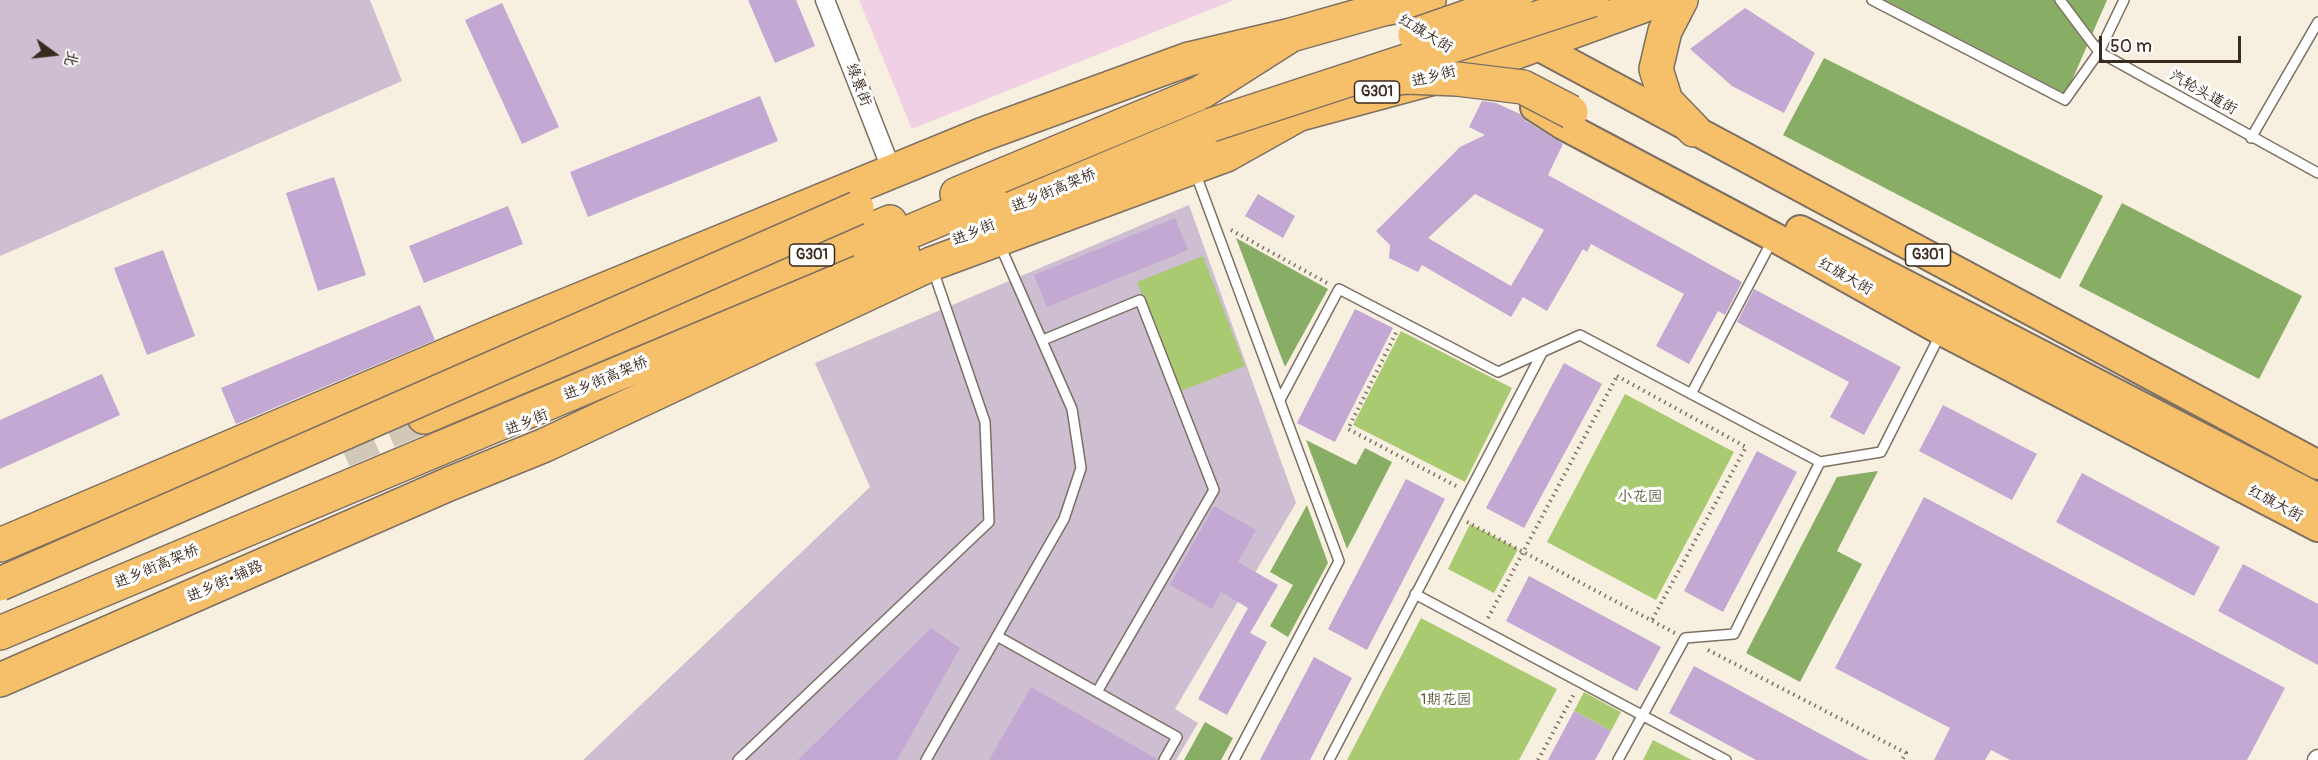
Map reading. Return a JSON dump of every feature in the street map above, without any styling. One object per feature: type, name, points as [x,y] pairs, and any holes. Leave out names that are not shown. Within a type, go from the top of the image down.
[{"type":"highway","name":"G301","points":[[424,417],[1200,93],[1291,36],[1376,4],[1429,0]]},
{"type":"highway","name":"G301","points":[[1467,0],[1538,46]]},
{"type":"highway","points":[[1208,116],[1515,0]]},
{"type":"highway","name":"进乡街","points":[[444,472],[540,433],[1008,219],[1311,101],[1592,0]]},
{"type":"highway","name":"进乡街","points":[[1208,116],[1311,101],[1478,66],[1659,0]]},
{"type":"highway","points":[[1681,0],[1665,31],[1656,69],[1666,101],[1694,130]]},
{"type":"highway","name":"红旗大街","points":[[1376,4],[1478,66]]},
{"type":"highway","points":[[0,545],[501,332],[981,135],[1189,59],[1291,36]]},
{"type":"highway","points":[[0,584],[1016,140],[1156,72]]},
{"type":"highway","points":[[540,433],[931,264],[996,238],[1226,155],[1311,101],[1406,77],[1457,79],[1523,87],[1571,112]]},
{"type":"highway","name":"进乡街高架桥","points":[[0,609],[1208,116]]},
{"type":"highway","name":"进乡街高架桥","points":[[0,633],[1208,116]]},
{"type":"highway","points":[[501,332],[517,377]]},
{"type":"highway","name":"进乡街•辅路","points":[[0,680],[444,472]]},
{"type":"main road","name":"G301","points":[[1538,46],[2318,465]]},
{"type":"main road","name":"红旗大街","points":[[1478,66],[1563,125],[1774,237],[1942,331],[2318,527]]},
{"type":"main road","points":[[1571,112],[2318,498]]},
{"type":"street","name":"绿景街","points":[[825,0],[892,171]]},
{"type":"lane","points":[[1872,0],[2065,100],[2099,52],[2124,0]]},
{"type":"lane","name":"汽轮头道街","points":[[2060,0],[2099,52],[2318,173]]},
{"type":"lane","points":[[2251,138],[2318,22]]},
{"type":"lane","points":[[1193,167],[1339,561],[1234,760]]},
{"type":"lane","points":[[1691,394],[1774,237]]},
{"type":"lane","points":[[926,760],[1064,519],[1082,468],[1072,409],[996,238]]},
{"type":"lane","points":[[738,760],[989,522],[985,422],[931,264]]},
{"type":"lane","points":[[1280,400],[1338,289],[1498,372],[1580,335],[1820,462],[1881,452],[1942,331]]},
{"type":"lane","points":[[1043,340],[1140,300],[1214,490],[1097,692]]},
{"type":"lane","points":[[1329,760],[1542,353]]},
{"type":"lane","points":[[1618,760],[1685,638],[1734,634],[1820,462]]},
{"type":"lane","points":[[1415,594],[1726,760]]},
{"type":"lane","points":[[997,636],[1177,737],[1164,760]]},
{"type":"path","points":[[1213,220],[1338,289]]},
{"type":"path","points":[[1402,322],[1348,429],[1468,493]]},
{"type":"path","points":[[1482,630],[1625,359]]},
{"type":"path","points":[[1617,376],[1746,447],[1652,620]]},
{"type":"path","points":[[1456,516],[1906,753],[1902,760]]},
{"type":"path","points":[[1538,760],[1580,682]]},
{"type":"shaded area","points":[[0,0],[370,0],[402,81],[0,256]]},
{"type":"shaded area","points":[[859,0],[1234,0],[912,129]]},
{"type":"shaded area","points":[[1189,205],[1296,503],[1175,709],[1198,723],[1176,760],[583,760],[870,487],[815,363]]},
{"type":"green space","points":[[1885,0],[2107,0],[2066,94]]},
{"type":"green space","points":[[1824,58],[2103,196],[2060,279],[1783,135]]},
{"type":"green space","points":[[2122,203],[2302,296],[2259,379],[2079,286]]},
{"type":"green space","points":[[1236,238],[1328,289],[1285,367]]},
{"type":"green space","points":[[1203,256],[1245,366],[1179,392],[1137,282]]},
{"type":"green space","points":[[1401,331],[1512,388],[1465,482],[1353,425]]},
{"type":"green space","name":"小花园","points":[[1625,394],[1734,452],[1656,600],[1547,542]]},
{"type":"green space","points":[[1306,440],[1356,465],[1365,448],[1392,462],[1347,549]]},
{"type":"green space","points":[[1878,471],[1837,551],[1862,564],[1800,682],[1746,653],[1837,477]]},
{"type":"green space","points":[[1307,505],[1328,563],[1288,637],[1270,626],[1293,585],[1270,572]]},
{"type":"green space","points":[[1470,524],[1518,549],[1494,593],[1448,569]]},
{"type":"green space","name":"1期花园","points":[[1421,618],[1557,689],[1519,760],[1347,760]]},
{"type":"green space","points":[[1584,692],[1621,712],[1611,731],[1574,711]]},
{"type":"green space","points":[[1205,722],[1233,738],[1221,760],[1184,760]]},
{"type":"green space","points":[[1653,740],[1692,760],[1643,760]]},
{"type":"building","points":[[748,0],[796,0],[815,46],[775,63]]},
{"type":"building","points":[[502,3],[559,127],[522,144],[465,20]]},
{"type":"building","points":[[1745,8],[1815,53],[1784,113],[1732,86],[1690,49]]},
{"type":"building","points":[[760,96],[778,141],[588,217],[570,172]]},
{"type":"building","points":[[1482,101],[1496,103],[1520,114],[1526,121],[1563,144],[1548,175],[1742,282],[1725,315],[1718,311],[1689,364],[1656,346],[1684,294],[1591,244],[1587,252],[1583,249],[1547,311],[1523,297],[1511,317],[1422,265],[1418,272],[1389,258],[1390,245],[1376,231],[1460,147],[1485,135],[1469,127]],"holes":[[[1475,194],[1544,230],[1511,286],[1428,238]]]},
{"type":"building","points":[[334,177],[366,275],[318,291],[286,193]]},
{"type":"building","points":[[1258,194],[1295,216],[1283,238],[1245,216]]},
{"type":"building","points":[[508,206],[523,244],[424,283],[409,246]]},
{"type":"building","points":[[1175,218],[1188,250],[1047,307],[1034,275]]},
{"type":"building","points":[[163,250],[195,336],[147,355],[114,268]]},
{"type":"building","points":[[1754,289],[1901,367],[1864,435],[1830,417],[1849,382],[1737,322]]},
{"type":"building","points":[[420,305],[435,340],[236,424],[221,388]]},
{"type":"building","points":[[1355,309],[1393,328],[1335,442],[1297,423]]},
{"type":"building","points":[[1564,363],[1602,384],[1524,528],[1486,508]]},
{"type":"building","points":[[102,374],[120,415],[0,469],[0,420]]},
{"type":"building","points":[[1943,405],[2037,454],[2012,500],[1919,451]]},
{"type":"building","points":[[1757,451],[1797,472],[1723,612],[1684,591]]},
{"type":"building","points":[[2082,473],[2220,547],[2194,596],[2056,522]]},
{"type":"building","points":[[1406,479],[1445,499],[1367,650],[1328,629]]},
{"type":"building","points":[[1924,497],[2285,688],[2247,760],[2010,760],[1991,750],[1985,760],[1934,760],[1950,728],[1835,668]]},
{"type":"building","points":[[1214,506],[1256,530],[1238,562],[1278,585],[1250,633],[1267,642],[1227,715],[1198,699],[1248,608],[1221,592],[1212,609],[1170,585]]},
{"type":"building","points":[[2243,564],[2318,604],[2318,665],[2218,611]]},
{"type":"building","points":[[1529,576],[1661,647],[1637,691],[1506,621]]},
{"type":"building","points":[[931,628],[960,648],[897,760],[798,760]]},
{"type":"building","points":[[1314,657],[1352,678],[1310,760],[1260,760]]},
{"type":"building","points":[[1694,666],[1869,760],[1756,760],[1669,713]]},
{"type":"building","points":[[1031,687],[1157,759],[1157,760],[989,760]]},
{"type":"building","points":[[1574,711],[1611,731],[1595,760],[1548,760]]},
{"type":"tunnel","points":[[343,451],[424,417]]}]
